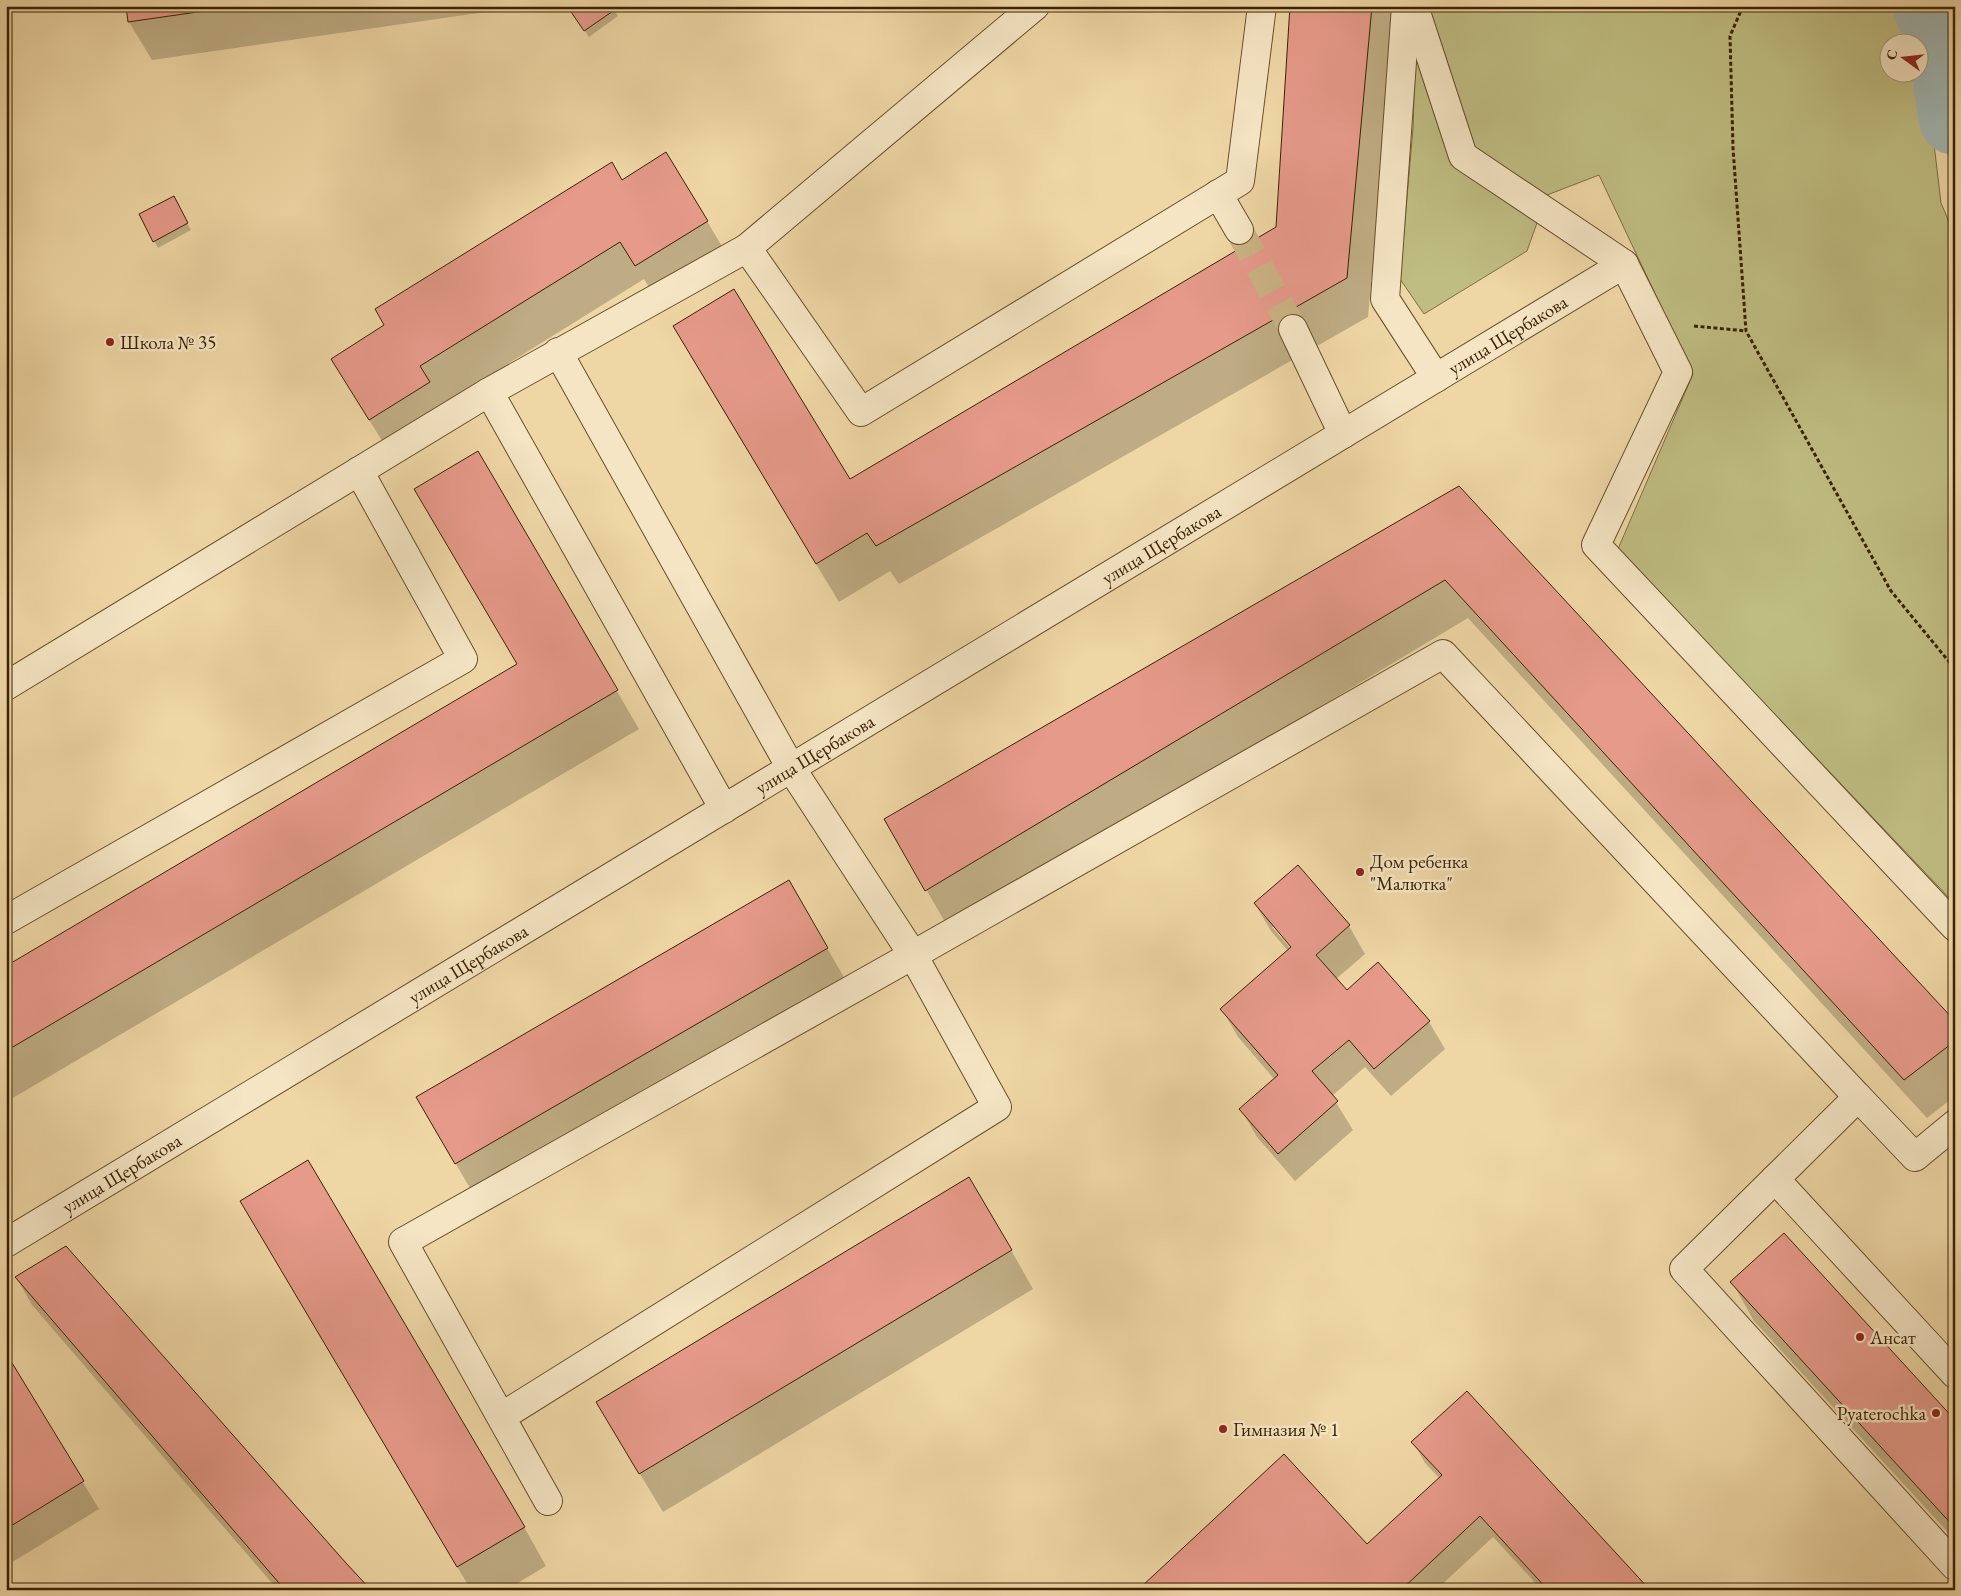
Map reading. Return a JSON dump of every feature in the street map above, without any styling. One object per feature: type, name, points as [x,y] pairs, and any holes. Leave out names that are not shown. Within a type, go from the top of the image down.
[{"type":"street","points":[[6,686],[488,392],[746,248],[1035,6]]},
{"type":"street","points":[[746,248],[860,412],[1240,181],[1262,6]]},
{"type":"street","points":[[1406,6],[1384,299],[1436,378]]},
{"type":"street","points":[[1414,6],[1462,156],[1624,264],[1678,372],[1596,545],[1955,927]]},
{"type":"street","points":[[1218,194],[1239,230]]},
{"type":"street","name":"улица Щербакова","points":[[6,1243],[1624,264]]},
{"type":"street","points":[[1293,329],[1343,434]]},
{"type":"street","points":[[501,1417],[998,1107],[913,955],[792,768],[558,352]]},
{"type":"street","points":[[488,392],[724,809]]},
{"type":"street","points":[[6,920],[463,659],[359,471]]},
{"type":"street","points":[[548,1501],[403,1242],[1443,654],[1915,1157],[1955,1124]]},
{"type":"street","points":[[1858,1097],[1684,1269],[1955,1566]]},
{"type":"street","points":[[1775,1179],[1955,1374]]},
{"type":"path","points":[[1743,6],[1730,36],[1733,148],[1746,331],[1891,591],[1955,669]]},
{"type":"path","points":[[1653,323],[1746,331]]},
{"type":"shaded area","points":[[1417,6],[1908,6],[1917,32],[1878,32],[1878,82],[1927,82],[1941,203],[1955,236],[1955,904],[1618,549],[1693,374],[1599,175],[1547,195],[1527,251],[1424,314],[1400,279],[1413,128]]},
{"type":"building","points":[[126,6],[239,6],[128,22]]},
{"type":"building","points":[[567,6],[614,6],[616,9],[584,31]]},
{"type":"building","points":[[1290,6],[1372,6],[1347,278],[876,546],[867,533],[816,564],[673,326],[734,289],[850,479],[1276,227]]},
{"type":"building","points":[[666,152],[708,221],[635,266],[620,242],[420,366],[430,382],[369,420],[331,359],[384,325],[375,309],[612,162],[622,180]]},
{"type":"building","points":[[174,196],[188,223],[153,242],[139,214]]},
{"type":"building","points":[[478,451],[618,690],[6,1051],[6,966],[517,664],[414,489]]},
{"type":"building","points":[[1459,486],[1955,1021],[1955,1041],[1904,1080],[1445,580],[925,891],[884,819]]},
{"type":"building","points":[[1298,865],[1350,925],[1316,955],[1347,990],[1378,962],[1430,1021],[1374,1069],[1349,1040],[1312,1071],[1338,1101],[1278,1154],[1239,1109],[1278,1075],[1220,1009],[1291,947],[1254,903]]},
{"type":"building","points":[[789,880],[828,948],[455,1164],[416,1097]]},
{"type":"building","points":[[308,1160],[525,1527],[457,1567],[240,1201]]},
{"type":"building","points":[[969,1177],[1012,1250],[639,1474],[596,1402]]},
{"type":"building","points":[[1784,1233],[1955,1420],[1955,1528],[1730,1282]]},
{"type":"building","points":[[66,1246],[371,1590],[285,1590],[15,1277]]},
{"type":"building","points":[[6,1353],[84,1481],[6,1529]]},
{"type":"building","points":[[1467,1391],[1650,1590],[1548,1590],[1480,1516],[1401,1590],[1143,1590],[1141,1587],[1284,1454],[1367,1544],[1442,1475],[1411,1442]]},
{"type":"waterway","points":[[1928,6],[1941,33],[1955,119]]},
{"type":"tunnel","points":[[1239,230],[1293,329]]},
{"type":"place","name":"Школа № 35","points":[[110,342]]},
{"type":"place","name":"Дом ребенка \"Малютка\"","points":[[1360,872]]},
{"type":"place","name":"Ансат","points":[[1860,1337]]},
{"type":"place","name":"Pyaterochka","points":[[1936,1413]]},
{"type":"place","name":"Гимназия № 1","points":[[1223,1429]]}]
